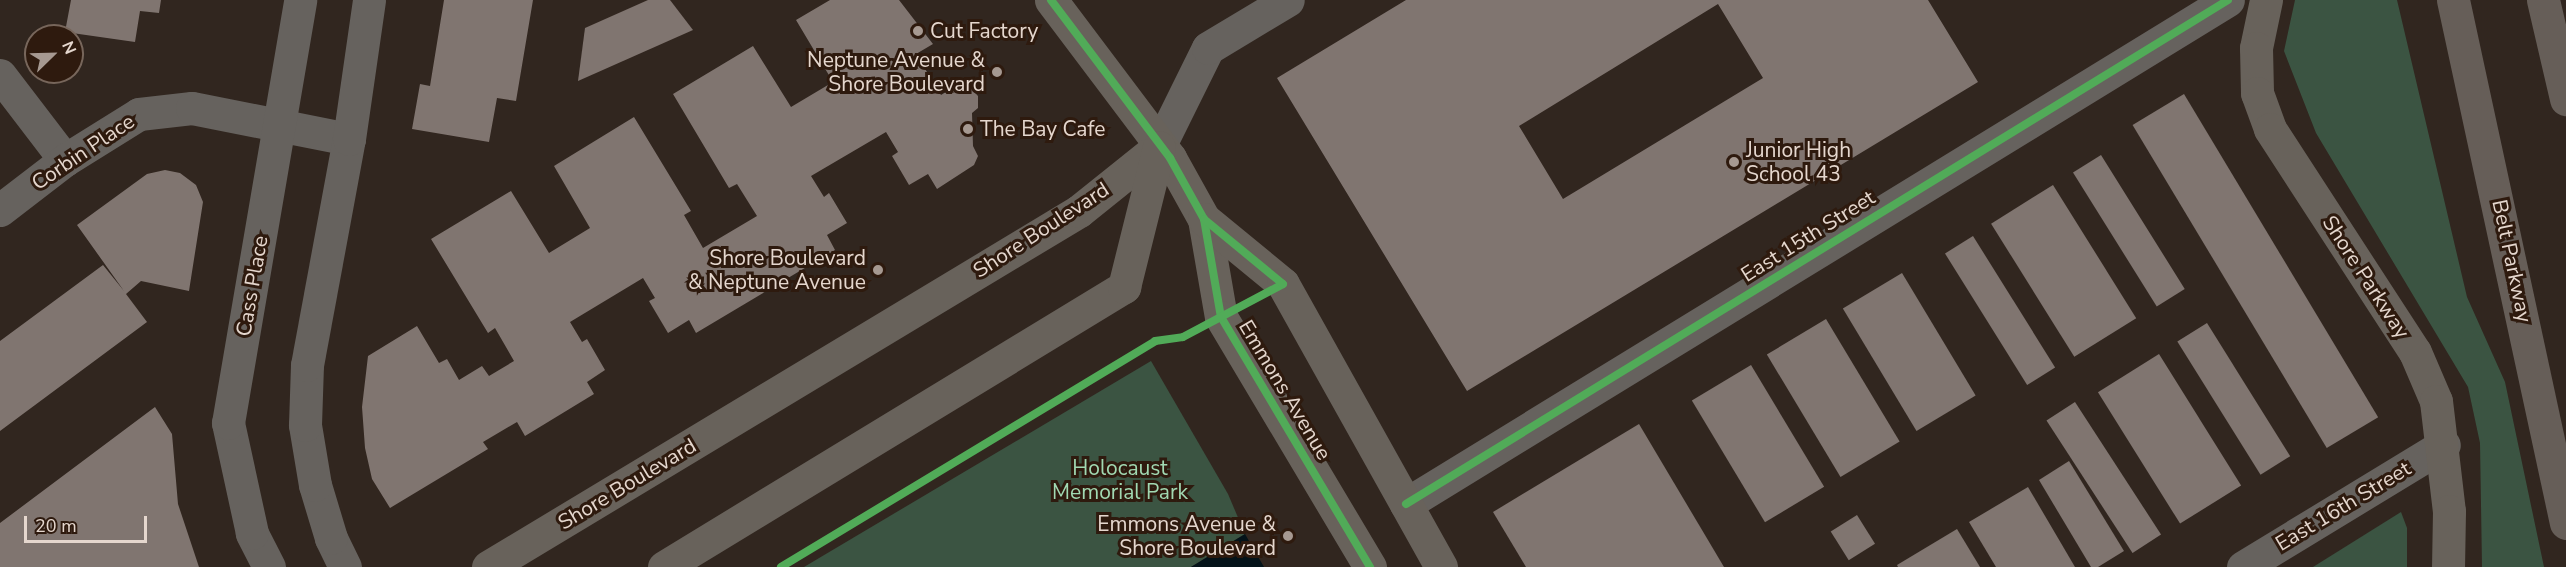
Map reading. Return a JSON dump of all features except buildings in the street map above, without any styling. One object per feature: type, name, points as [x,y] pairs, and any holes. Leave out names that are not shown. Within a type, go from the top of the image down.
[{"type":"highway","points":[[2439,0],[2476,94]]},
{"type":"highway","name":"Belt Parkway","points":[[2453,0],[2476,94],[2566,523]]},
{"type":"highway","points":[[2543,0],[2566,99]]},
{"type":"main road","name":"Emmons Avenue","points":[[1051,0],[1107,70],[1159,147],[1170,158],[1204,219],[1221,317],[1370,567]]},
{"type":"main road","name":"Shore Parkway","points":[[2266,0],[2256,48],[2257,93],[2270,129],[2415,352],[2436,401],[2444,445],[2448,567]]},
{"type":"main road","name":"Shore Boulevard","points":[[488,567],[1079,211],[1159,147]]},
{"type":"main road","points":[[664,567],[1124,287],[1159,147]]},
{"type":"main road","name":"Emmons Avenue","points":[[1204,219],[1283,284],[1441,567]]},
{"type":"street","name":"Cass Place","points":[[269,567],[252,533],[228,423],[300,0]]},
{"type":"street","points":[[345,567],[331,538],[315,485],[305,426],[307,365],[349,139],[369,0]]},
{"type":"street","points":[[1159,147],[1208,48],[1288,0]]},
{"type":"street","name":"East 15th Street","points":[[1406,504],[2220,2]]},
{"type":"street","points":[[0,75],[65,160]]},
{"type":"street","name":"Corbin Place","points":[[0,210],[65,160],[139,114],[192,108],[349,139]]},
{"type":"street","name":"East 16th Street","points":[[2243,567],[2444,445]]},
{"type":"green space","points":[[2295,0],[2397,0],[2467,297],[2505,382],[2544,567],[2482,567],[2480,443],[2468,387],[2316,133],[2284,51]]},
{"type":"green space","name":"Holocaust Memorial Park","points":[[1151,361],[1228,494],[1245,534],[1191,567],[804,567]]},
{"type":"green space","points":[[2401,512],[2407,528],[2407,567],[2313,567]]},
{"type":"shaded area","points":[[1245,534],[1264,567],[1191,567]]},
{"type":"cycle path","points":[[1051,0],[1170,158],[1204,219],[1221,317],[1370,567]]},
{"type":"cycle path","points":[[1406,504],[2228,0]]},
{"type":"cycle path","points":[[781,567],[1155,341],[1183,337],[1283,284],[1204,219]]},
{"type":"place","name":"Cut Factory","points":[[918,31]]},
{"type":"place","name":"Neptune Avenue & Shore Boulevard","points":[[997,72]]},
{"type":"place","name":"The Bay Cafe","points":[[968,129]]},
{"type":"place","name":"Junior High School 43","points":[[1734,162]]},
{"type":"place","name":"Shore Boulevard & Neptune Avenue","points":[[878,270]]},
{"type":"place","name":"Emmons Avenue & Shore Boulevard","points":[[1288,536]]}]
